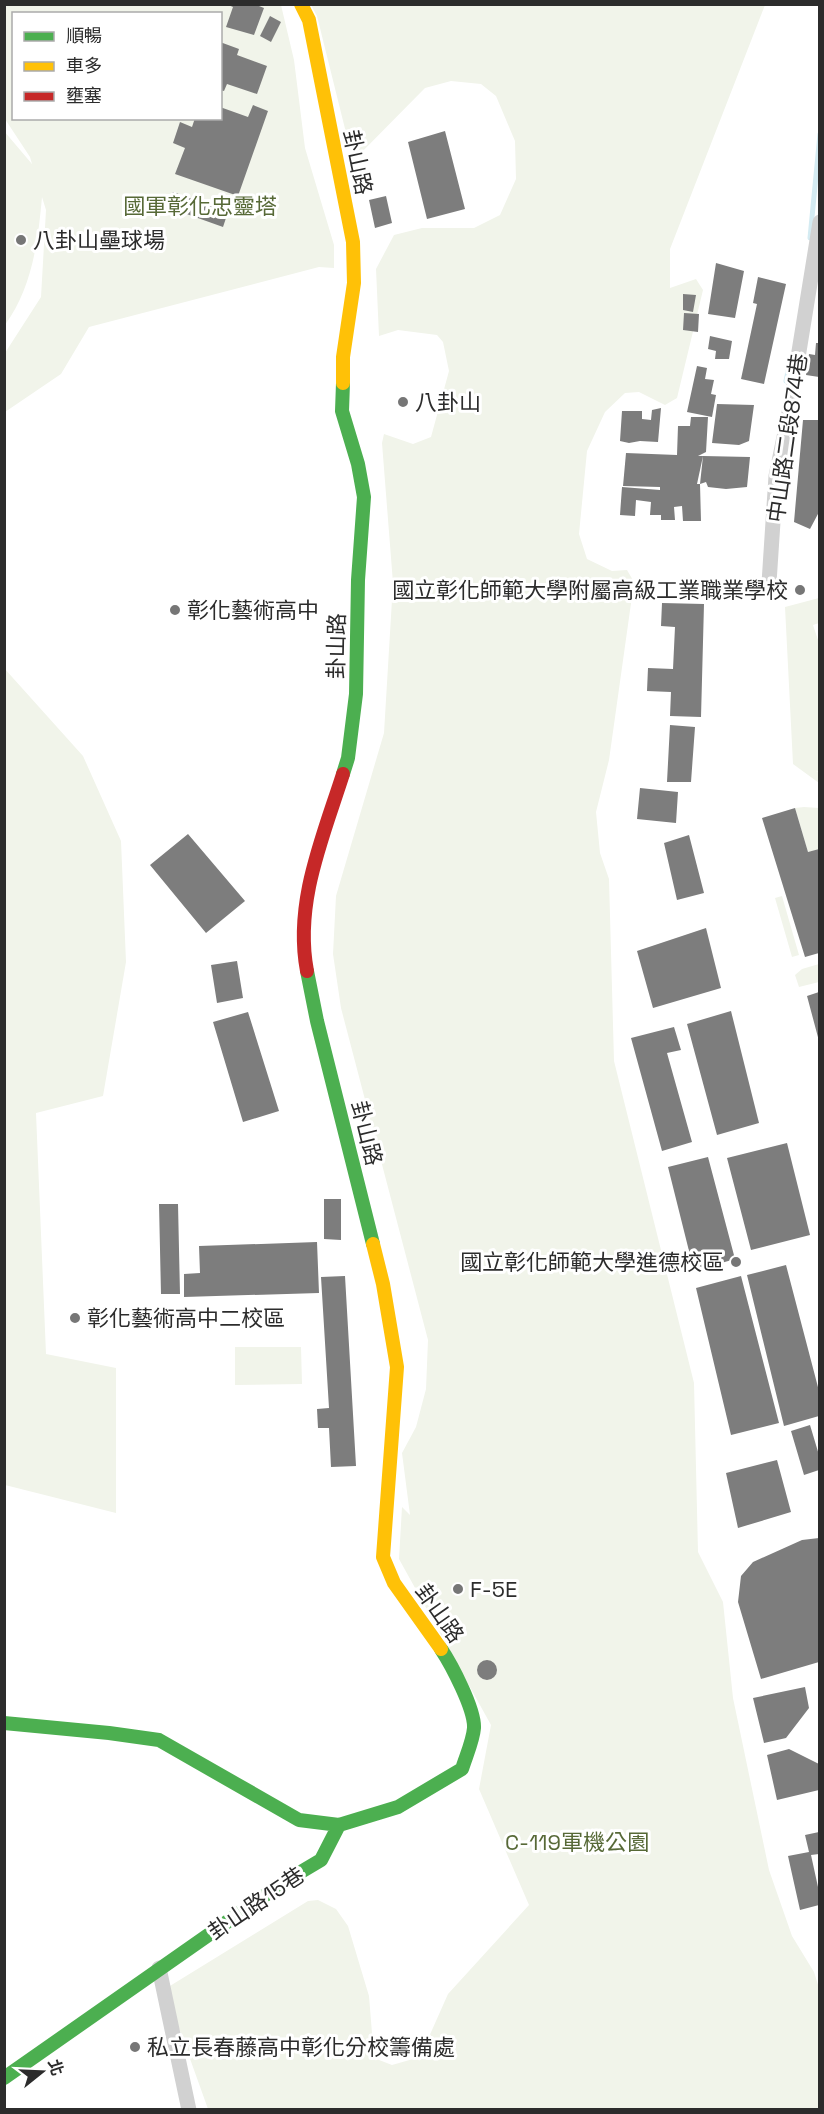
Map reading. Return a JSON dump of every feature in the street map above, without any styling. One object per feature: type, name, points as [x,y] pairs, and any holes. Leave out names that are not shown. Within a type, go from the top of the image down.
[{"type":"street","name":"卦山路","points":[[4,1723],[159,1740],[299,1820],[339,1825],[398,1807],[462,1769],[474,1731],[474,1720],[462,1689],[443,1652],[394,1583],[383,1557],[397,1366],[383,1284],[317,1021],[303,949],[305,906],[311,876],[348,758],[356,694],[358,579],[364,497],[358,464],[342,411],[343,357],[354,283],[353,242],[309,20],[301,4]]},
{"type":"street","name":"中山路二段874巷","points":[[769,583],[776,476],[789,412],[819,222]]},
{"type":"street","name":"卦山路15巷","points":[[4,2078],[284,1882],[321,1860],[339,1825]]},
{"type":"street","points":[[159,1968],[189,2109]]},
{"type":"green space","name":"國軍彰化忠靈塔","points":[[5,5],[281,5],[294,60],[305,148],[334,245],[334,268],[319,267],[89,327],[61,374],[5,412],[5,353],[41,297],[46,210],[42,197],[36,248],[28,280],[22,296],[5,325],[4,131],[32,164],[30,157],[5,119]]},
{"type":"green space","name":"C-119軍機公園","points":[[311,5],[765,5],[670,249],[670,288],[696,279],[703,290],[677,398],[665,405],[639,392],[625,393],[605,412],[587,451],[579,534],[587,559],[612,571],[627,570],[634,582],[609,760],[596,812],[600,853],[609,879],[614,1061],[694,1383],[698,1552],[723,1602],[733,1698],[769,1870],[792,1936],[814,1972],[819,1988],[819,2109],[208,2109],[165,1989],[308,1901],[318,1900],[336,1909],[348,1926],[369,1996],[374,2058],[392,2065],[420,2057],[448,1994],[529,1905],[479,1789],[491,1725],[399,1559],[402,1507],[410,1515],[402,1453],[416,1427],[426,1389],[428,1340],[341,1008],[333,954],[336,896],[384,733],[393,583],[382,443],[384,434],[413,444],[431,437],[449,371],[443,342],[437,335],[398,330],[379,336],[376,269],[394,235],[422,228],[474,228],[500,215],[516,179],[515,141],[496,96],[481,84],[451,81],[425,88],[353,161],[317,16]]},
{"type":"green space","points":[[819,598],[819,623],[813,625],[820,646],[819,772],[816,771],[819,773],[819,783],[793,764],[785,607]]},
{"type":"green space","points":[[4,668],[83,756],[121,841],[126,962],[103,1096],[36,1113],[46,1354],[116,1368],[116,1513],[5,1485]]},
{"type":"green space","points":[[795,808],[819,808],[819,849],[808,852]]},
{"type":"green space","points":[[782,896],[799,955],[792,957],[775,898]]},
{"type":"green space","points":[[819,964],[819,982],[799,987],[795,975],[802,969]]},
{"type":"green space","points":[[235,1347],[301,1347],[302,1384],[235,1385]]},
{"type":"building","points":[[226,4],[254,4],[264,8],[254,35],[226,27],[233,7]]},
{"type":"building","points":[[270,16],[281,22],[271,42],[260,36]]},
{"type":"building","points":[[222,43],[239,49],[237,55],[267,66],[257,94],[227,84],[224,91],[222,90]]},
{"type":"building","points":[[253,105],[268,111],[238,196],[175,174],[185,148],[173,143],[180,122],[192,127],[194,120],[222,120],[222,108],[248,117]]},
{"type":"building","points":[[445,131],[465,209],[427,219],[408,142]]},
{"type":"building","points":[[173,192],[228,212],[223,227],[167,207]]},
{"type":"building","points":[[386,196],[392,223],[375,228],[369,200]]},
{"type":"building","points":[[716,263],[744,271],[735,318],[708,314]]},
{"type":"building","points":[[758,277],[786,284],[764,384],[741,379],[757,304],[753,303]]},
{"type":"building","points":[[683,294],[696,295],[693,312],[683,310]]},
{"type":"building","points":[[684,313],[699,314],[698,332],[683,330]]},
{"type":"building","points":[[710,336],[732,341],[729,359],[715,359],[716,351],[708,349]]},
{"type":"building","points":[[816,343],[819,343],[819,377],[806,375],[809,354],[815,355]]},
{"type":"building","points":[[697,366],[707,368],[705,379],[714,380],[711,394],[716,395],[712,417],[687,412]]},
{"type":"building","points":[[717,404],[754,405],[749,441],[739,445],[712,443]]},
{"type":"building","points":[[661,408],[658,442],[620,441],[622,411],[642,411],[642,419],[651,420],[652,410]]},
{"type":"building","points":[[691,417],[708,417],[706,452],[698,456],[703,456],[697,484],[700,484],[701,521],[683,521],[682,506],[674,507],[675,520],[661,520],[661,515],[650,515],[651,502],[636,500],[635,516],[620,515],[622,487],[660,490],[660,487],[623,486],[626,453],[677,455],[678,426],[690,426]]},
{"type":"building","points":[[803,420],[819,420],[819,512],[810,529],[794,522]]},
{"type":"building","points":[[703,456],[750,457],[747,487],[726,489],[708,487],[706,482],[700,484]]},
{"type":"building","points":[[662,603],[704,604],[701,717],[670,716],[671,692],[647,691],[648,668],[673,669],[675,627],[661,626]]},
{"type":"building","points":[[670,725],[695,727],[691,782],[667,782]]},
{"type":"building","points":[[640,788],[678,792],[676,823],[637,819]]},
{"type":"building","points":[[795,808],[808,852],[819,849],[819,953],[805,957],[762,818]]},
{"type":"building","points":[[188,834],[245,901],[206,933],[150,865]]},
{"type":"building","points":[[689,835],[704,893],[677,900],[664,843]]},
{"type":"building","points":[[706,928],[721,988],[653,1008],[637,951]]},
{"type":"building","points":[[237,961],[243,998],[217,1003],[211,965]]},
{"type":"building","points":[[819,992],[819,1041],[807,996]]},
{"type":"building","points":[[731,1011],[759,1123],[717,1135],[687,1024]]},
{"type":"building","points":[[248,1012],[279,1111],[243,1122],[213,1022]]},
{"type":"building","points":[[674,1027],[681,1050],[667,1053],[692,1142],[662,1151],[631,1038]]},
{"type":"building","points":[[787,1143],[810,1235],[751,1250],[727,1158]]},
{"type":"building","points":[[708,1157],[735,1259],[694,1271],[668,1167]]},
{"type":"building","points":[[324,1199],[341,1199],[341,1240],[324,1239]]},
{"type":"building","points":[[159,1204],[178,1204],[180,1294],[161,1294]]},
{"type":"building","points":[[317,1242],[319,1293],[184,1297],[184,1274],[200,1273],[199,1246]]},
{"type":"building","points":[[786,1265],[819,1391],[819,1416],[784,1426],[747,1275]]},
{"type":"building","points":[[345,1276],[356,1466],[331,1467],[329,1428],[318,1428],[317,1409],[329,1408],[321,1277]]},
{"type":"building","points":[[741,1276],[779,1423],[731,1435],[696,1288]]},
{"type":"building","points":[[810,1425],[819,1455],[819,1470],[804,1475],[791,1431]]},
{"type":"building","points":[[777,1460],[791,1512],[738,1528],[726,1473]]},
{"type":"building","points":[[819,1538],[819,1662],[761,1679],[738,1602],[741,1576],[753,1562],[802,1540]]},
{"type":"building","points":[[487,1660],[494,1663],[497,1670],[494,1677],[487,1680],[480,1677],[477,1670],[480,1663]]},
{"type":"building","points":[[805,1687],[809,1708],[786,1738],[764,1743],[753,1698]]},
{"type":"building","points":[[789,1749],[819,1764],[819,1790],[777,1800],[767,1755]]},
{"type":"building","points":[[819,1832],[819,1854],[811,1855],[819,1887],[819,1905],[800,1910],[788,1856],[809,1852],[805,1835]]},
{"type":"waterway","points":[[810,238],[820,134]]},
{"type":"waterway","points":[[786,381],[790,362]]},
{"type":"traffic: fast","points":[[343,383],[342,411],[358,464],[364,497],[358,580],[356,694],[348,758],[343,774]]},
{"type":"traffic: fast","points":[[307,971],[317,1021],[373,1244]]},
{"type":"traffic: fast","points":[[4,1723],[159,1740],[299,1820],[339,1825],[398,1807],[462,1769],[472,1738],[473,1720],[462,1687],[441,1649]]},
{"type":"traffic: fast","points":[[4,2078],[284,1882],[321,1860],[339,1825]]},
{"type":"traffic: slow","points":[[301,4],[309,20],[353,242],[354,283],[343,357],[343,383]]},
{"type":"traffic: slow","points":[[373,1244],[383,1284],[397,1367],[383,1557],[394,1583],[441,1649]]},
{"type":"traffic: jam","points":[[307,971],[304,946],[307,895],[319,846],[343,774]]},
{"type":"place","name":"八卦山壘球場","points":[[21,240]]},
{"type":"place","name":"八卦山","points":[[403,402]]},
{"type":"place","name":"國立彰化師範大學附屬高級工業職業學校","points":[[800,590]]},
{"type":"place","name":"彰化藝術高中","points":[[175,610]]},
{"type":"place","name":"國立彰化師範大學進德校區","points":[[736,1262]]},
{"type":"place","name":"彰化藝術高中二校區","points":[[75,1318]]},
{"type":"place","name":"F-5E","points":[[458,1589]]},
{"type":"place","name":"私立長春藤高中彰化分校籌備處","points":[[135,2047]]}]
